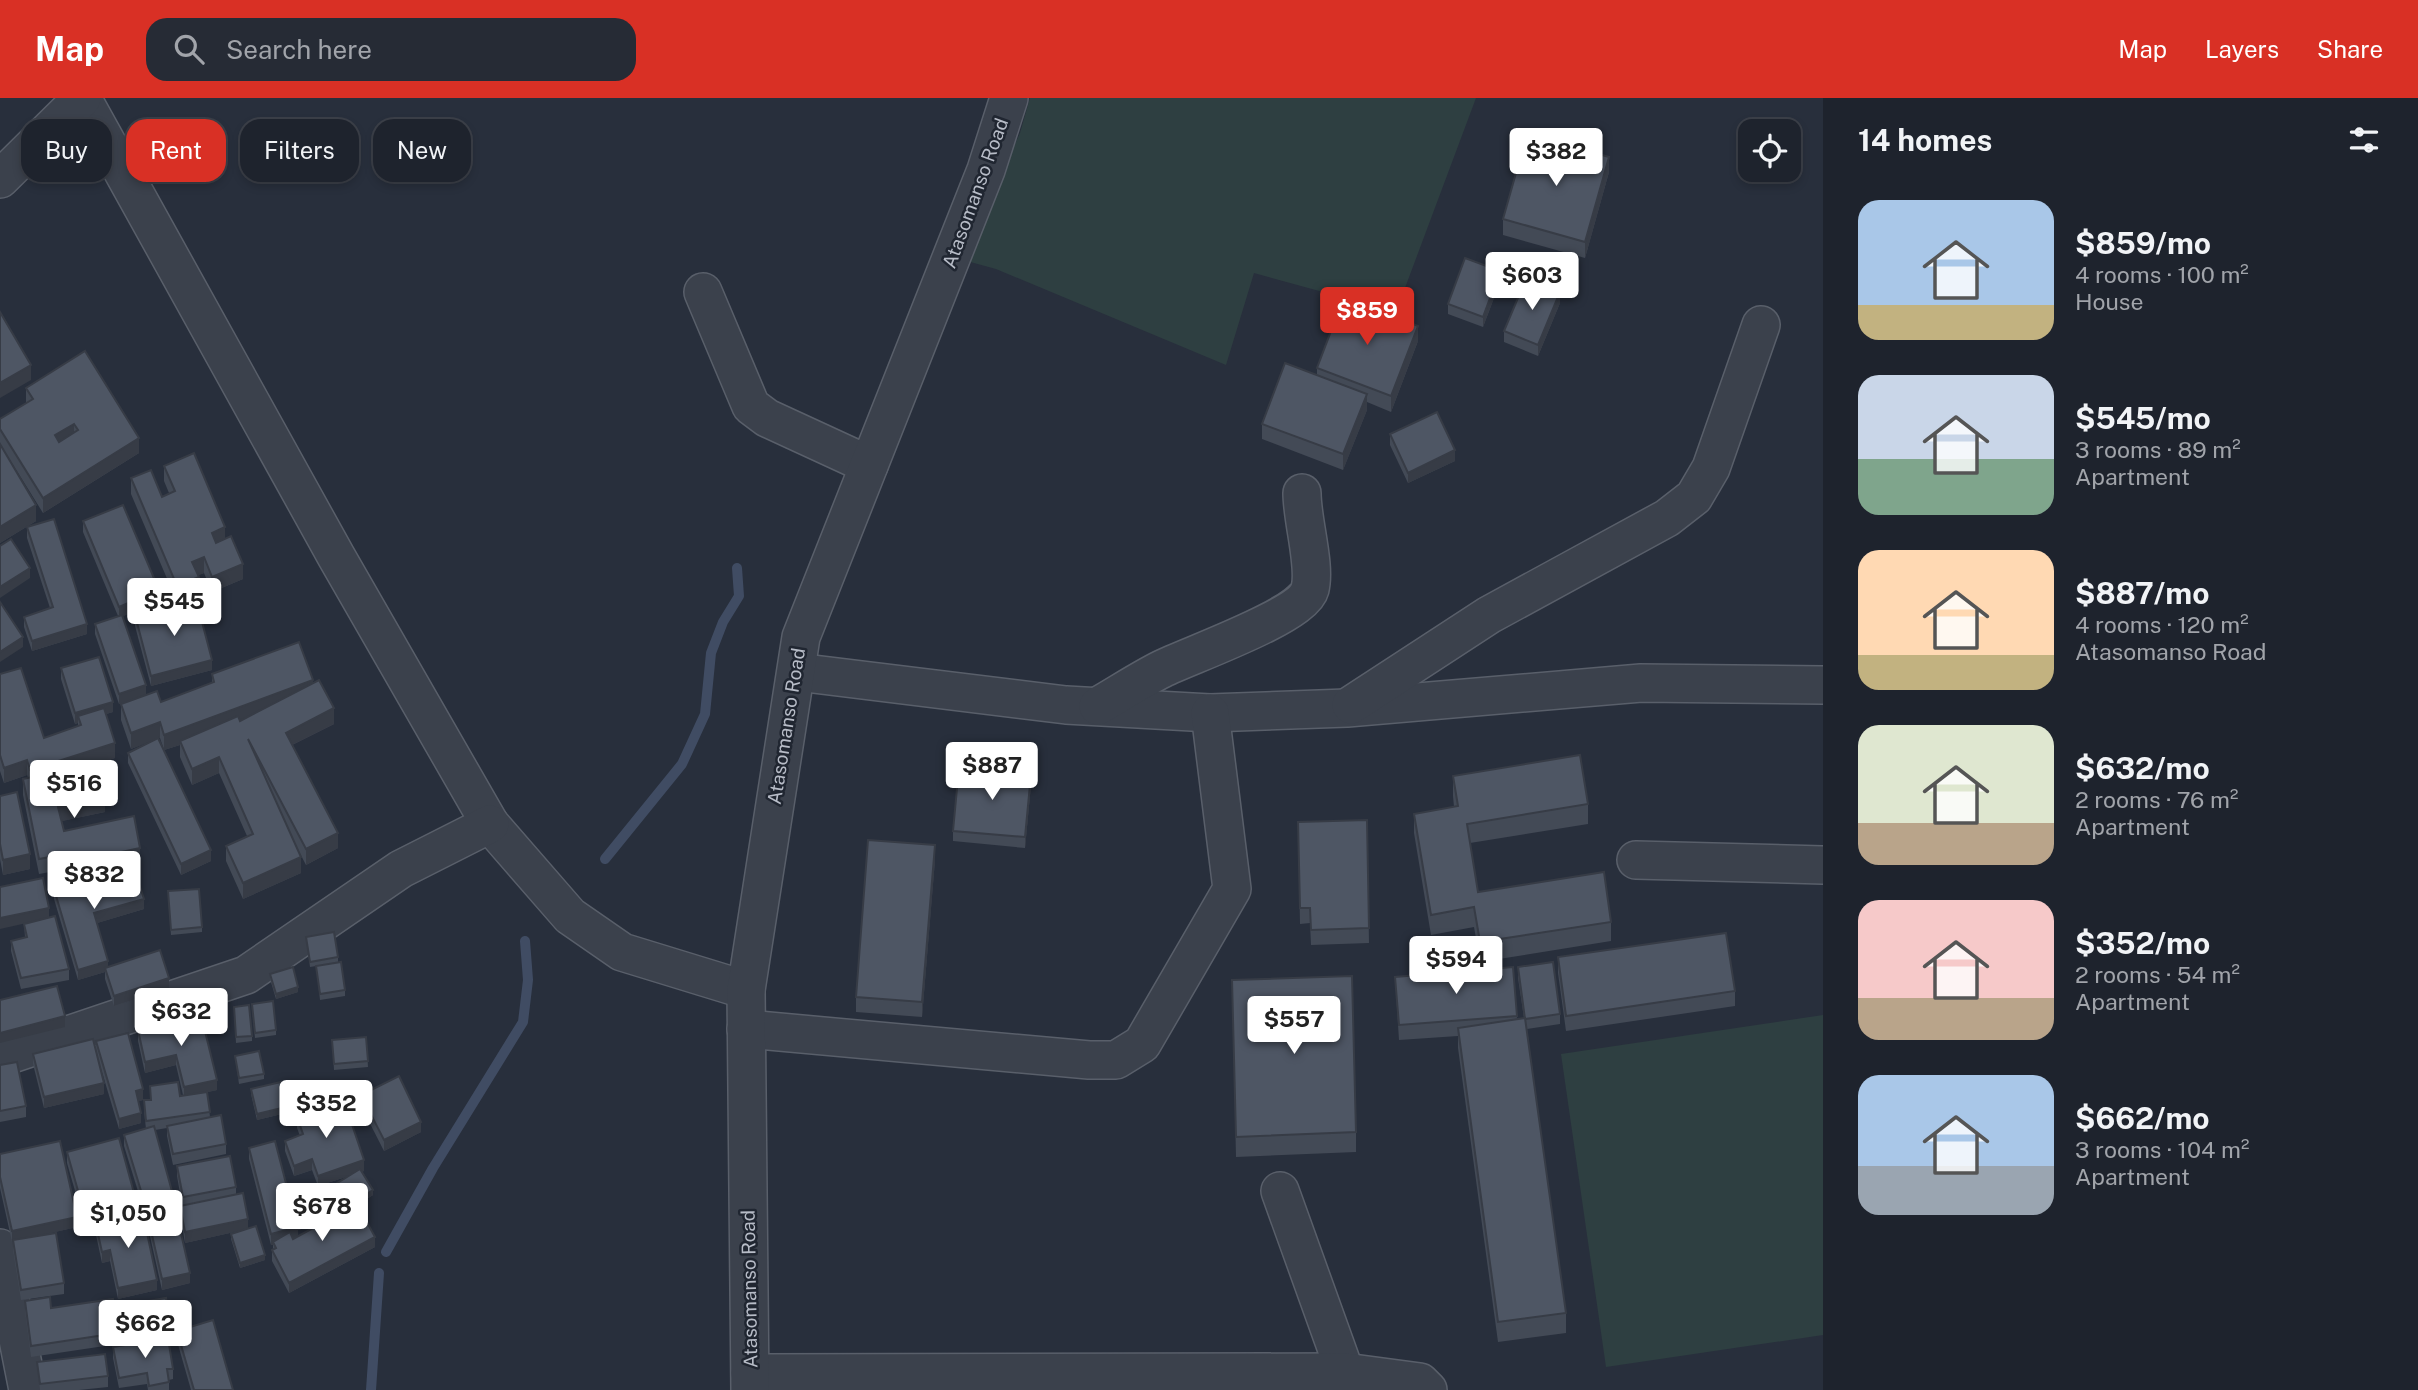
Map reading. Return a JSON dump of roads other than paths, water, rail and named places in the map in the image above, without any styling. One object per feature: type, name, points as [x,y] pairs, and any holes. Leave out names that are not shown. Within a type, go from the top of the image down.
[{"type":"street","points":[[0,179],[82,98],[336,556],[490,824],[570,916],[622,952],[746,990]]},
{"type":"street","name":"Atasomanso Road","points":[[750,1381],[746,990],[801,637],[986,170],[1009,98]]},
{"type":"street","points":[[703,292],[751,406],[766,418],[869,465]]},
{"type":"street","points":[[1348,708],[1489,615],[1667,518],[1694,498],[1711,468],[1762,325]]},
{"type":"street","points":[[1098,706],[1161,670],[1273,620],[1299,603],[1310,590],[1311,567],[1302,519],[1302,493]]},
{"type":"street","points":[[797,672],[1098,706],[1210,713],[1348,708],[1640,683],[1823,685]]},
{"type":"street","points":[[746,1029],[1089,1060],[1116,1060],[1142,1044],[1232,889],[1210,713]]},
{"type":"street","points":[[0,1058],[246,975],[401,869],[490,824]]},
{"type":"street","points":[[1636,860],[1823,865]]},
{"type":"street","points":[[1280,1191],[1345,1372]]},
{"type":"street","points":[[0,1248],[28,1390]]},
{"type":"street","points":[[750,1381],[1345,1372],[1420,1382],[1428,1390]]},
{"type":"waterway","points":[[605,859],[682,764],[705,714],[711,653],[723,622],[739,596],[737,568]]},
{"type":"waterway","points":[[386,1252],[433,1168],[523,1022],[528,980],[525,941]]},
{"type":"waterway","points":[[371,1390],[379,1273]]}]
